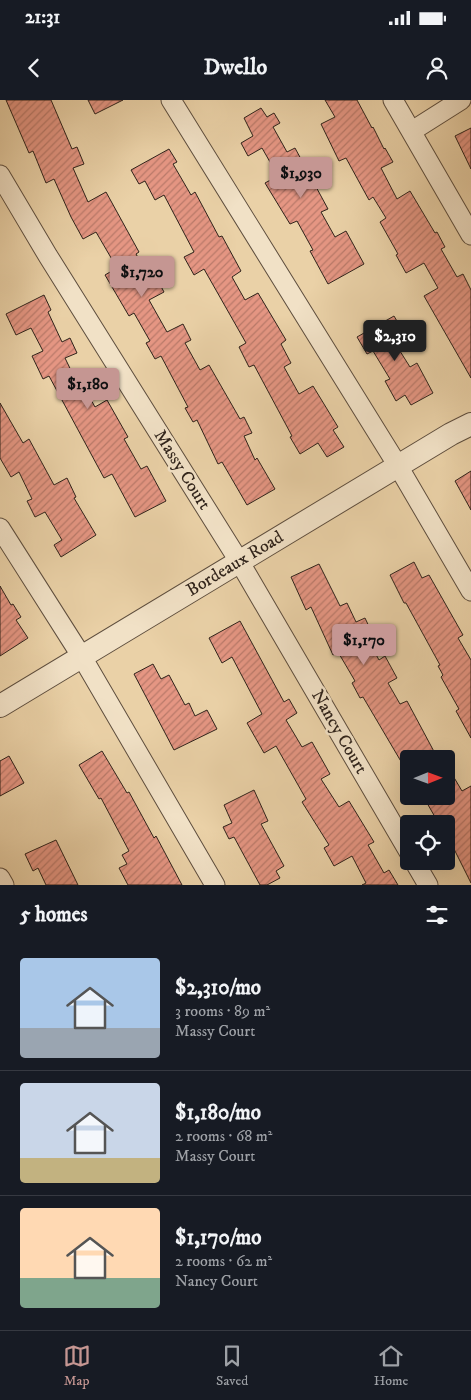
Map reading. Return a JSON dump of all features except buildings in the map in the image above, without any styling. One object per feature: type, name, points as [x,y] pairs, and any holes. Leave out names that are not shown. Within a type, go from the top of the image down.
[{"type":"street","points":[[171,100],[398,466],[471,590]]},
{"type":"street","points":[[392,100],[412,131],[471,235]]},
{"type":"street","points":[[412,131],[461,100]]},
{"type":"street","name":"Massy Court","points":[[0,175],[48,256],[239,561]]},
{"type":"street","name":"Bordeaux Road","points":[[0,706],[451,434],[471,424]]},
{"type":"street","points":[[0,528],[82,657],[215,885]]},
{"type":"street","name":"Nancy Court","points":[[239,561],[400,837]]},
{"type":"street","points":[[419,870],[428,885]]},
{"type":"street","points":[[0,878],[4,885]]}]
